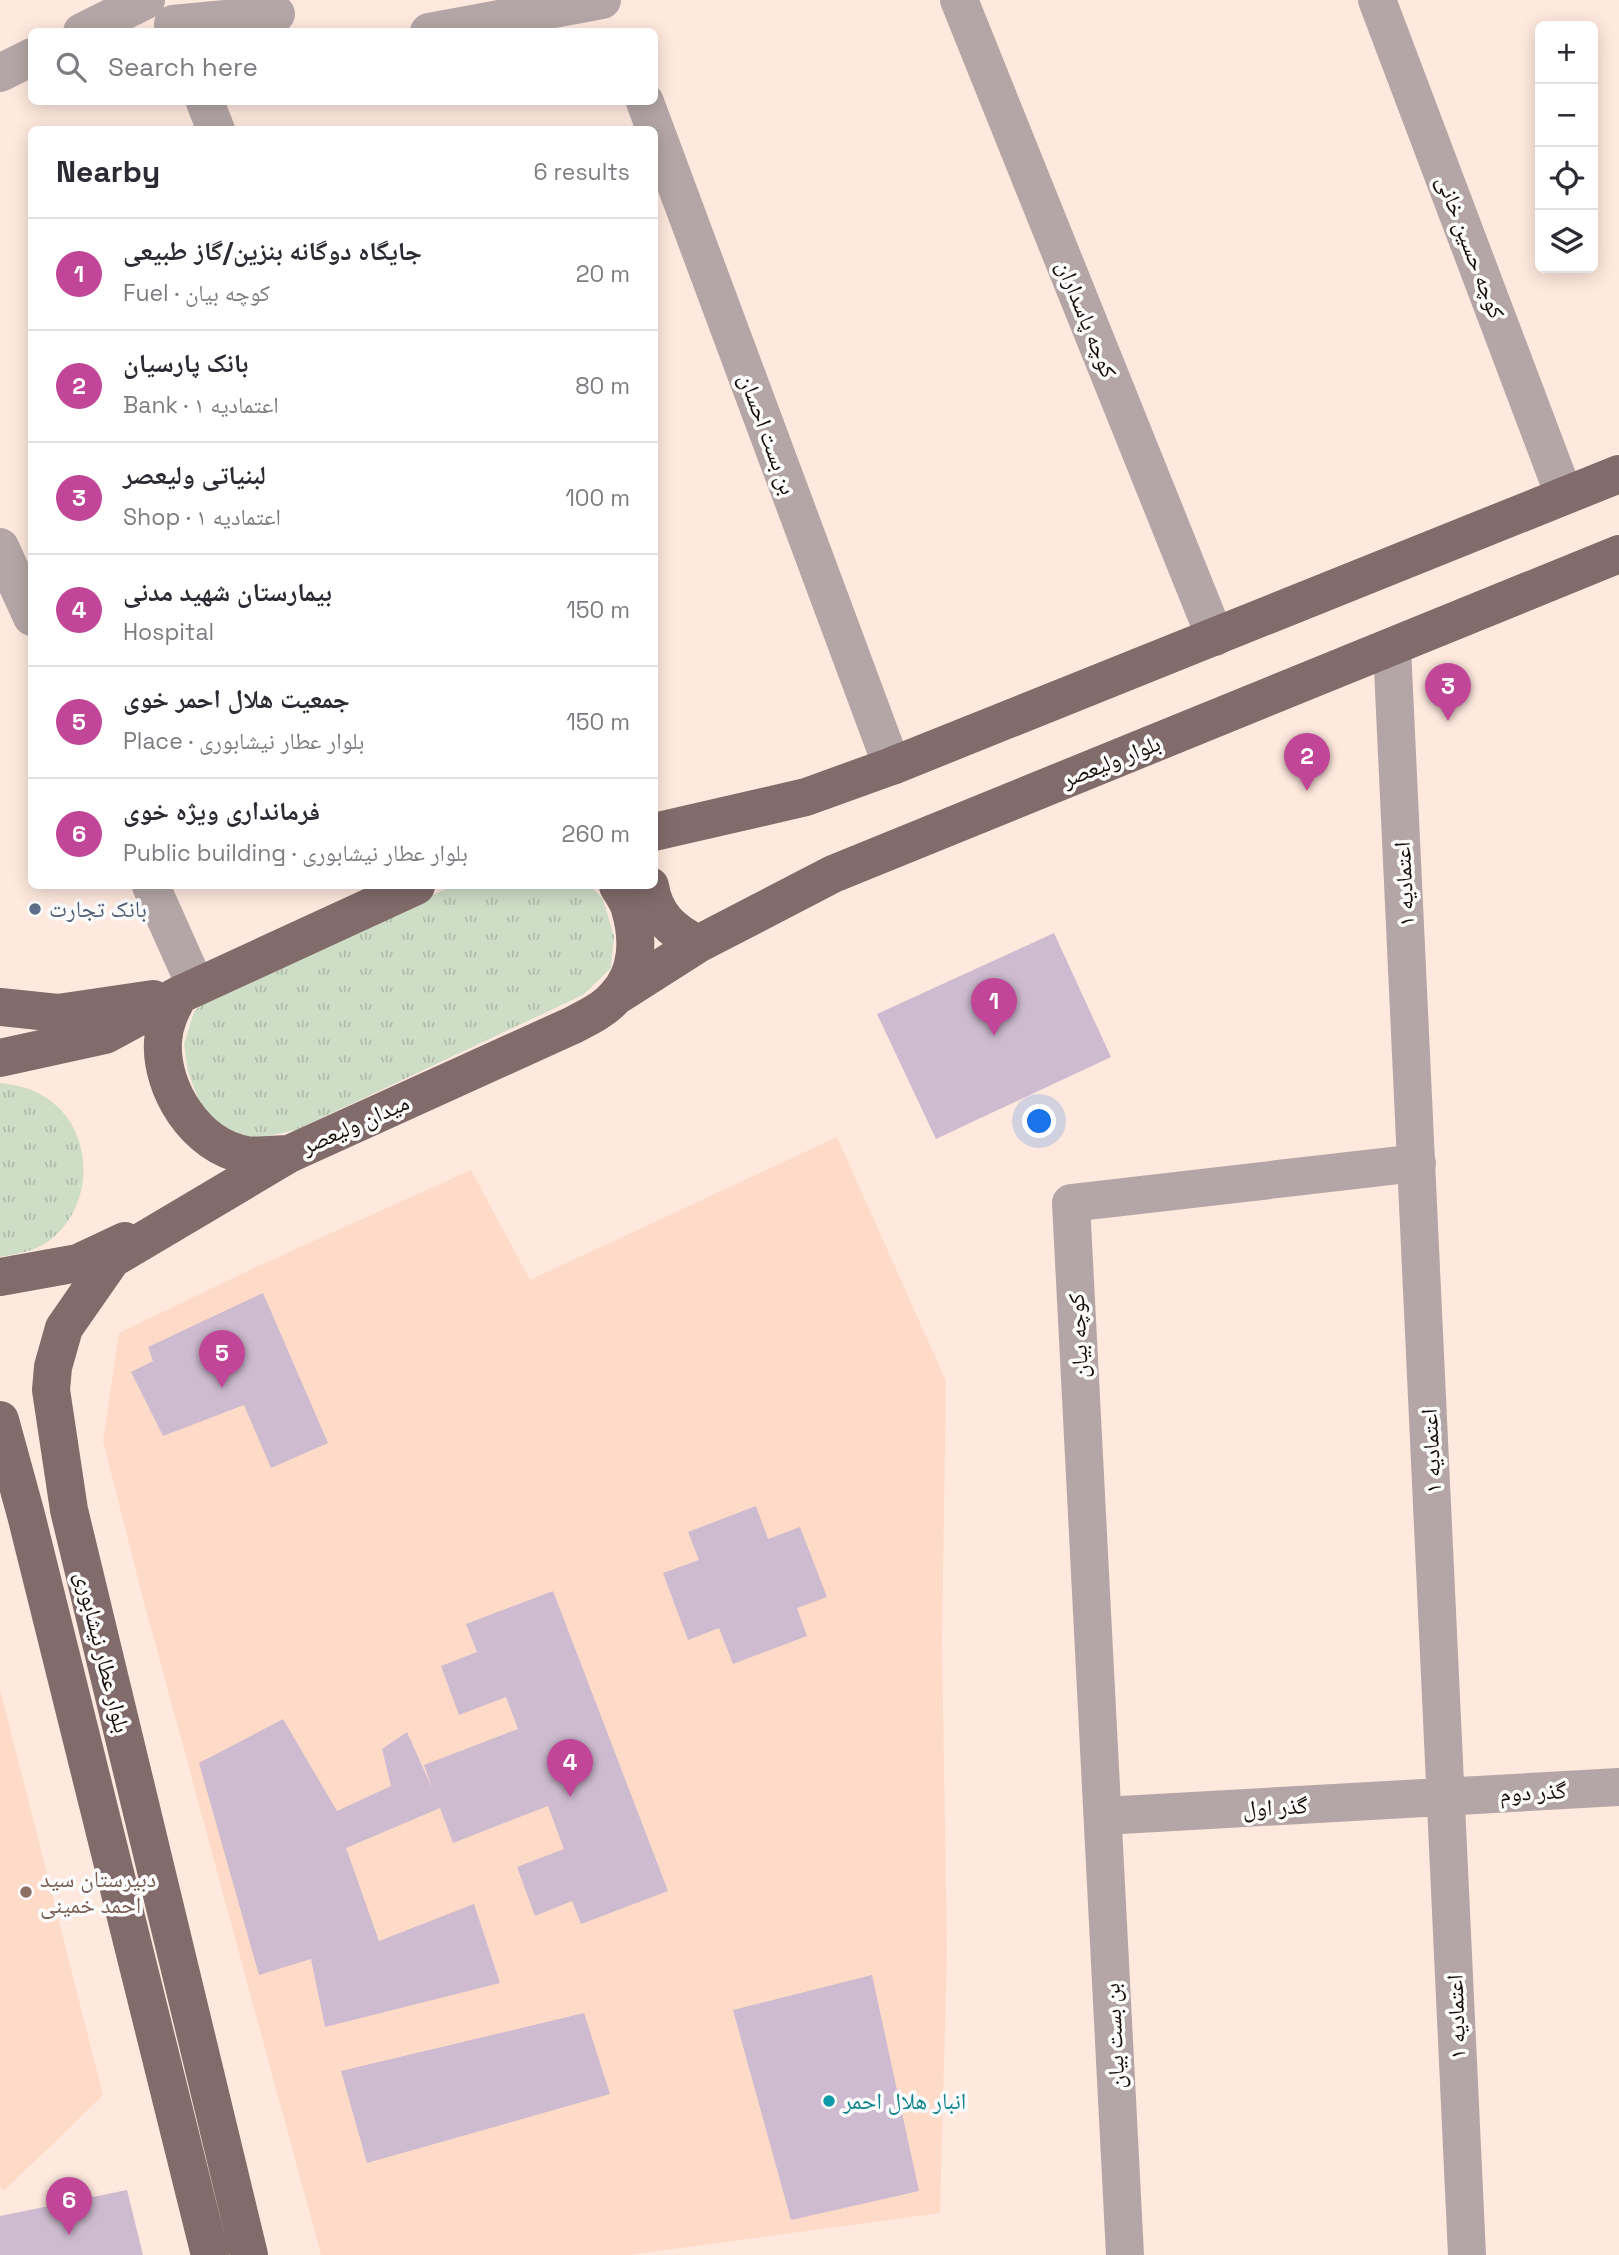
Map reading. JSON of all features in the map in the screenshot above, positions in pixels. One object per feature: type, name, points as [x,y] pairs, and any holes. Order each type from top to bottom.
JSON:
[{"type":"main road","points":[[658,831],[806,797],[892,766],[1619,474]]},
{"type":"main road","name":"بلوار ولیعصر","points":[[618,995],[698,944],[833,874],[1619,554]]},
{"type":"main road","points":[[0,1058],[105,1035],[188,991],[409,889]]},
{"type":"main road","name":"میدان ولیعصر","points":[[188,991],[167,1016],[163,1040],[164,1067],[188,1119],[218,1145],[246,1155],[289,1154],[598,1012],[618,995],[632,971],[636,945],[630,907],[620,889]]},
{"type":"main road","points":[[650,889],[660,916],[676,933],[698,944]]},
{"type":"main road","points":[[0,1007],[58,1013],[188,991]]},
{"type":"main road","name":"بلوار عطار نیشابوری","points":[[249,2255],[69,1510],[51,1390],[52,1367],[64,1328],[112,1259],[289,1154]]},
{"type":"main road","points":[[0,1277],[78,1263],[224,1193]]},
{"type":"main road","name":"بلوار عطار نیشابوری","points":[[0,1420],[210,2255]]},
{"type":"main road","points":[[174,2112],[212,2100]]},
{"type":"street","points":[[451,28],[602,0]]},
{"type":"street","name":"کوچه پاسداران","points":[[959,0],[1214,637]]},
{"type":"street","name":"کوچه حسین خانی","points":[[1377,0],[1564,495]]},
{"type":"street","points":[[100,28],[165,14],[284,15]]},
{"type":"street","points":[[0,73],[28,59]]},
{"type":"street","points":[[206,105],[214,126]]},
{"type":"street","name":"بن بست احسان","points":[[646,105],[654,126]]},
{"type":"street","name":"بن بست احسان","points":[[658,137],[892,766]]},
{"type":"street","points":[[0,547],[28,608]]},
{"type":"street","name":"اعتمادیه ۱","points":[[1392,647],[1467,2255]]},
{"type":"street","points":[[152,889],[188,991]]},
{"type":"street","name":"کوچه بیان","points":[[1103,1816],[1071,1202],[1417,1163]]},
{"type":"street","name":"گذر دوم","points":[[1447,1797],[1619,1787]]},
{"type":"street","name":"گذر اول","points":[[1103,1816],[1447,1797]]},
{"type":"street","name":"بن بست بیان","points":[[1103,1816],[1125,2255]]},
{"type":"shaded area","points":[[837,1137],[946,1381],[942,1642],[947,1952],[940,2213],[629,2255],[321,2255],[103,1441],[119,1333],[256,1267],[471,1170],[530,1280]]},
{"type":"shaded area","name":"دبیرستان سید احمد خمینی","points":[[0,1689],[103,2095],[4,2191],[0,2186]]},
{"type":"green space","points":[[447,889],[593,889],[603,899],[614,936],[611,968],[583,995],[296,1130],[253,1139],[226,1129],[201,1106],[188,1072],[184,1044],[194,1012],[226,978]]},
{"type":"green space","points":[[0,1083],[34,1091],[61,1111],[73,1128],[81,1147],[83,1167],[82,1188],[76,1207],[65,1225],[39,1247],[0,1257]]},
{"type":"building","points":[[1054,933],[1111,1057],[936,1139],[877,1014]]},
{"type":"building","points":[[263,1293],[328,1443],[271,1468],[244,1405],[163,1436],[131,1372],[153,1361],[148,1347]]},
{"type":"building","points":[[756,1506],[768,1539],[800,1527],[827,1597],[797,1608],[807,1636],[733,1664],[719,1628],[688,1640],[663,1573],[699,1560],[688,1532]]},
{"type":"building","points":[[553,1591],[668,1891],[581,1924],[572,1901],[535,1916],[517,1867],[564,1849],[548,1806],[453,1843],[440,1808],[346,1848],[379,1941],[474,1904],[500,1983],[325,2027],[311,1959],[259,1975],[199,1763],[283,1719],[337,1811],[391,1786],[382,1749],[407,1732],[432,1788],[424,1765],[518,1729],[506,1697],[459,1715],[441,1666],[477,1652],[466,1624]]},
{"type":"building","name":"انبار هلال احمر","points":[[872,1975],[919,2191],[791,2220],[733,2010]]},
{"type":"building","points":[[584,2013],[610,2094],[367,2163],[341,2071]]},
{"type":"building","points":[[127,2190],[143,2255],[0,2255],[0,2216]]},
{"type":"place","name":"لبنیاتی ولیعصر","points":[[1448,721]]},
{"type":"place","name":"بانک پارسیان","points":[[1307,791]]},
{"type":"place","name":"بانک تجارت","points":[[35,909]]},
{"type":"place","name":"جایگاه دوگانه بنزین/گاز طبیعی","points":[[994,1036]]},
{"type":"place","name":"جمعیت هلال احمر خوی","points":[[222,1388]]},
{"type":"place","name":"بیمارستان شهید مدنی","points":[[570,1797]]},
{"type":"place","name":"دبیرستان سید احمد خمینی","points":[[26,1892]]},
{"type":"place","name":"انبار هلال احمر","points":[[829,2101]]},
{"type":"place","name":"فرمانداری ویژه خوی","points":[[69,2235]]}]
